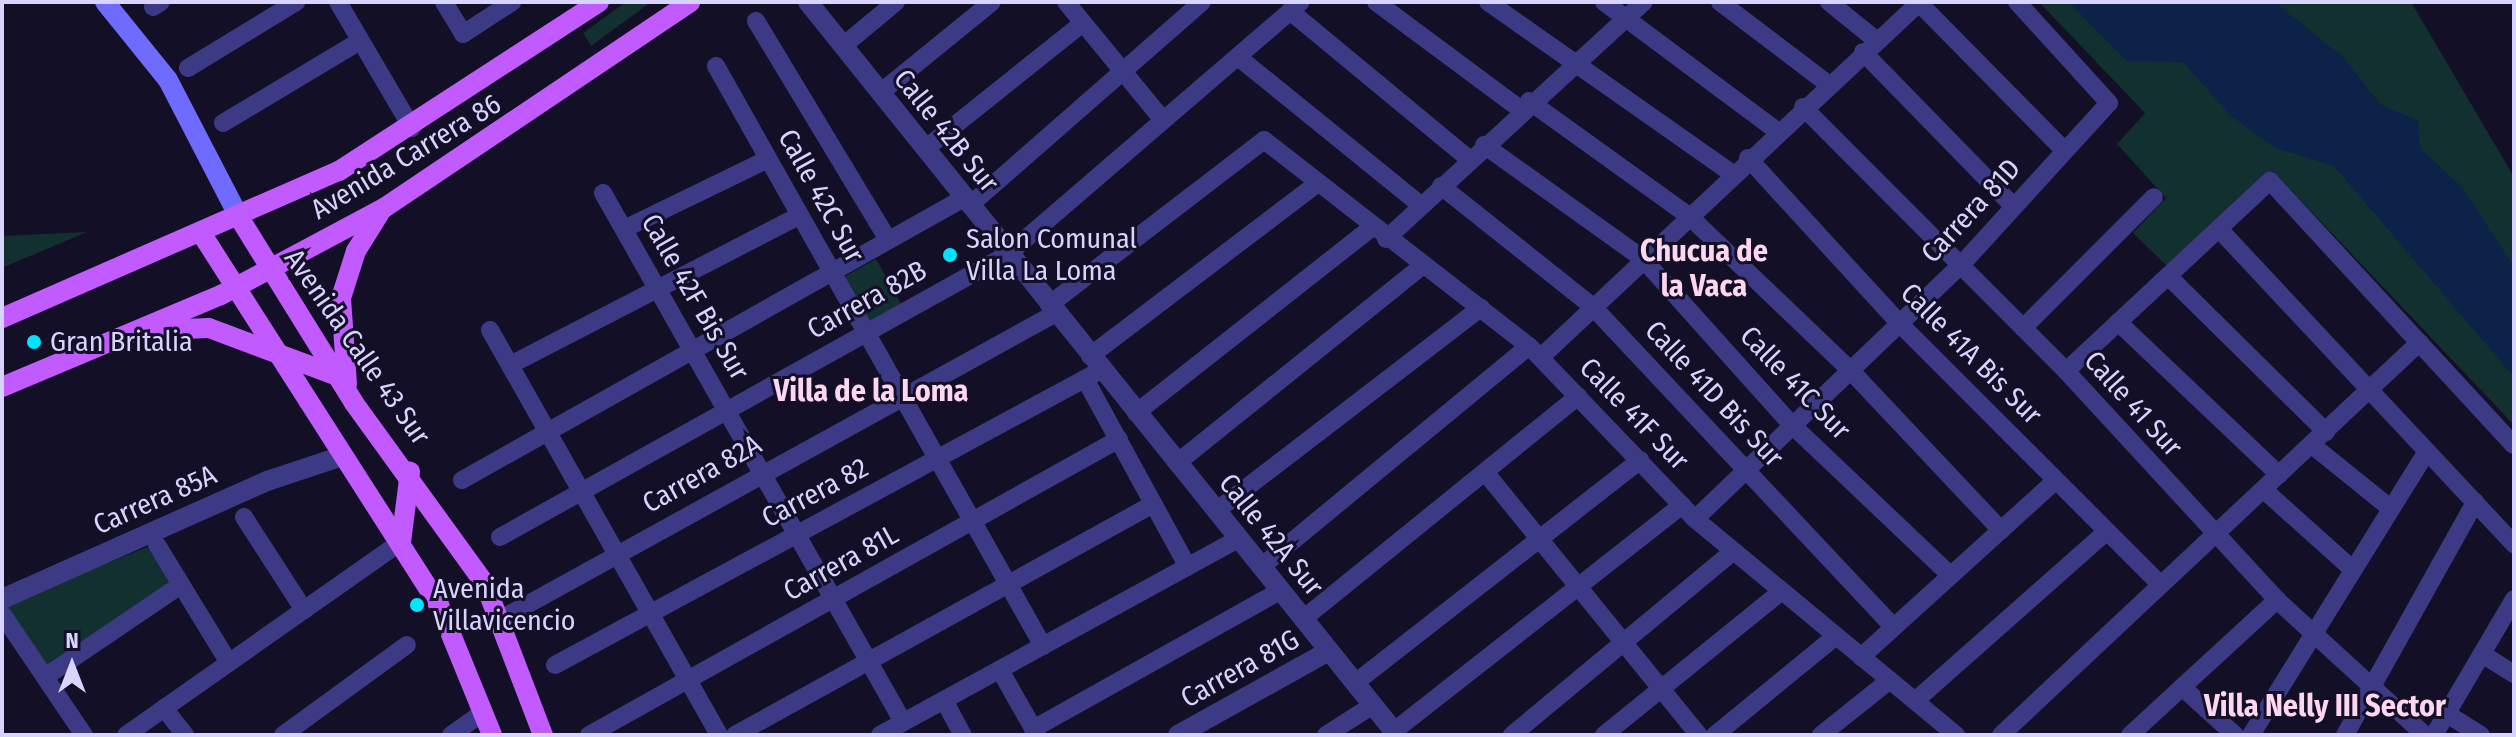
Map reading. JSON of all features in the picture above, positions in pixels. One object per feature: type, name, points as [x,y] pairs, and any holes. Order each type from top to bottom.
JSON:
[{"type":"main road","name":"Avenida Calle 43 Sur","points":[[105,2],[168,80],[267,271],[354,403],[410,472],[503,618],[543,735]]},
{"type":"main road","name":"Avenida Carrera 86","points":[[2,318],[240,219],[412,128],[599,2]]},
{"type":"main road","name":"Avenida Carrera 86","points":[[2,387],[236,287],[384,208],[690,2]]},
{"type":"main road","points":[[354,403],[340,350],[341,298],[356,251],[384,208]]},
{"type":"main road","points":[[203,236],[401,542],[446,618],[492,735]]},
{"type":"main road","points":[[115,341],[209,328],[283,361],[335,375]]},
{"type":"main road","points":[[401,542],[410,472]]},
{"type":"street","points":[[188,68],[296,2]]},
{"type":"street","points":[[338,2],[412,128]]},
{"type":"street","points":[[444,2],[463,34],[512,2]]},
{"type":"street","name":"Calle 42B Sur","points":[[808,2],[1052,309],[1092,368],[1119,439],[1188,567]]},
{"type":"street","points":[[843,46],[896,2]]},
{"type":"street","points":[[880,93],[992,2]]},
{"type":"street","points":[[462,480],[888,240],[967,202],[1202,2]]},
{"type":"street","points":[[1376,2],[1689,216],[1851,371],[2001,530]]},
{"type":"street","points":[[1488,2],[1571,66],[1733,174]]},
{"type":"street","points":[[1604,2],[1777,131]]},
{"type":"street","points":[[1136,413],[1421,205],[1525,105],[1644,2]]},
{"type":"street","points":[[1720,2],[1828,84]]},
{"type":"street","points":[[1829,2],[2014,207]]},
{"type":"street","points":[[1261,567],[1593,307],[1748,158],[1919,2],[2065,151]]},
{"type":"street","name":"Carrera 81D","points":[[1695,519],[1961,265],[2109,103],[2017,2]]},
{"type":"street","points":[[1296,7],[1469,159]]},
{"type":"street","name":"Carrera 82B","points":[[500,537],[1008,254],[1296,7]]},
{"type":"street","points":[[925,149],[1078,10],[1163,120]]},
{"type":"street","points":[[756,21],[888,240]]},
{"type":"street","points":[[223,123],[360,41]]},
{"type":"street","points":[[1238,57],[1421,205]]},
{"type":"street","name":"Calle 42C Sur","points":[[716,66],[1043,646]]},
{"type":"street","name":"Calle 41 Sur","points":[[1803,107],[2066,371],[2214,536],[2277,600],[2425,735]]},
{"type":"street","name":"Calle 41F Sur","points":[[1264,140],[1315,185],[1535,352],[1695,519],[1915,701],[1947,733]]},
{"type":"street","name":"Carrera 82A","points":[[503,618],[1052,309],[1264,140]]},
{"type":"street","name":"Calle 41C Sur","points":[[1484,145],[1643,259],[1792,425],[1951,576]]},
{"type":"street","name":"Calle 41A Bis Sur","points":[[1748,158],[1900,324],[2159,583]]},
{"type":"street","points":[[624,229],[768,159]]},
{"type":"street","points":[[2066,371],[2270,181],[2514,445]]},
{"type":"street","name":"Carrera 82","points":[[555,665],[937,459],[1092,368],[1315,185]]},
{"type":"street","name":"Calle 41D Bis Sur","points":[[1441,186],[1593,307],[1894,627]]},
{"type":"street","name":"Calle 42F Bis Sur","points":[[603,193],[903,722]]},
{"type":"street","points":[[2023,328],[2154,197]]},
{"type":"street","points":[[510,365],[657,286],[800,215]]},
{"type":"street","points":[[2219,229],[2514,544]]},
{"type":"street","points":[[1177,463],[1423,265]]},
{"type":"street","points":[[2168,276],[2319,439],[2390,508]]},
{"type":"street","points":[[1216,511],[1481,308]]},
{"type":"street","points":[[2118,322],[2279,475]]},
{"type":"street","points":[[490,330],[719,735]]},
{"type":"street","points":[[2001,735],[2159,583],[2264,490],[2420,342]]},
{"type":"street","name":"Calle 42A Sur","points":[[1092,368],[1136,413],[1396,733]]},
{"type":"street","points":[[1303,619],[1578,396]]},
{"type":"street","name":"Carrera 81L","points":[[589,735],[1119,439]]},
{"type":"street","points":[[2251,735],[2427,451]]},
{"type":"street","name":"Carrera 85A","points":[[3,607],[267,481],[333,459]]},
{"type":"street","points":[[1355,683],[1640,460]]},
{"type":"street","points":[[1485,472],[1699,735]]},
{"type":"street","points":[[1861,657],[2056,480]]},
{"type":"street","points":[[2264,490],[2352,569]]},
{"type":"street","points":[[2345,735],[2475,502]]},
{"type":"street","points":[[735,735],[1154,504]]},
{"type":"street","points":[[1396,733],[1682,505]]},
{"type":"street","points":[[244,517],[304,610]]},
{"type":"street","points":[[1915,701],[2107,531]]},
{"type":"street","points":[[884,734],[1238,539]]},
{"type":"street","points":[[126,735],[401,542]]},
{"type":"street","points":[[157,545],[229,663]]},
{"type":"street","points":[[1512,735],[1734,551]]},
{"type":"street","points":[[45,677],[181,585]]},
{"type":"street","points":[[1000,670],[1035,732],[1280,591]]},
{"type":"street","points":[[1604,735],[1782,591]]},
{"type":"street","points":[[2434,735],[2514,599]]},
{"type":"street","points":[[2130,735],[2277,600]]},
{"type":"street","points":[[3,607],[84,735]]},
{"type":"street","points":[[1715,735],[1836,636]]},
{"type":"street","points":[[283,735],[407,645]]},
{"type":"street","name":"Carrera 81G","points":[[1178,735],[1205,729],[1329,651]]},
{"type":"street","points":[[2482,654],[2514,674]]},
{"type":"street","points":[[1821,735],[1890,680]]},
{"type":"street","points":[[2182,687],[2235,735]]},
{"type":"street","points":[[944,700],[963,735]]},
{"type":"street","points":[[1326,735],[1373,705]]},
{"type":"street","points":[[164,708],[185,735]]},
{"type":"street","points":[[451,735],[483,713]]},
{"type":"street","points":[[2447,714],[2481,735]]},
{"type":"green space","points":[[626,2],[651,2],[591,46],[583,33]]},
{"type":"green space","points":[[2039,2],[2411,2],[2514,177],[2514,425],[2273,171],[2169,268],[2133,233],[2166,198],[2117,144],[2145,113]]},
{"type":"green space","points":[[87,232],[4,267],[2,264],[2,236]]},
{"type":"green space","points":[[876,259],[901,304],[869,322],[844,277]]},
{"type":"green space","points":[[147,547],[172,585],[46,669],[2,606]]},
{"type":"water","points":[[2069,2],[2275,2],[2344,58],[2380,104],[2418,121],[2420,148],[2463,188],[2514,267],[2514,377],[2334,166],[2275,148],[2230,115],[2183,62],[2127,61]]},
{"type":"place","name":"Salon Comunal Villa La Loma","points":[[950,255]]},
{"type":"place","name":"Gran Britalia","points":[[34,342]]},
{"type":"place","name":"Avenida Villavicencio","points":[[417,605]]},
{"type":"district","name":"Chucua de la Vaca","points":[[1704,268]]},
{"type":"district","name":"Villa de la Loma","points":[[871,391]]},
{"type":"district","name":"Villa Nelly III Sector","points":[[2325,706]]}]
